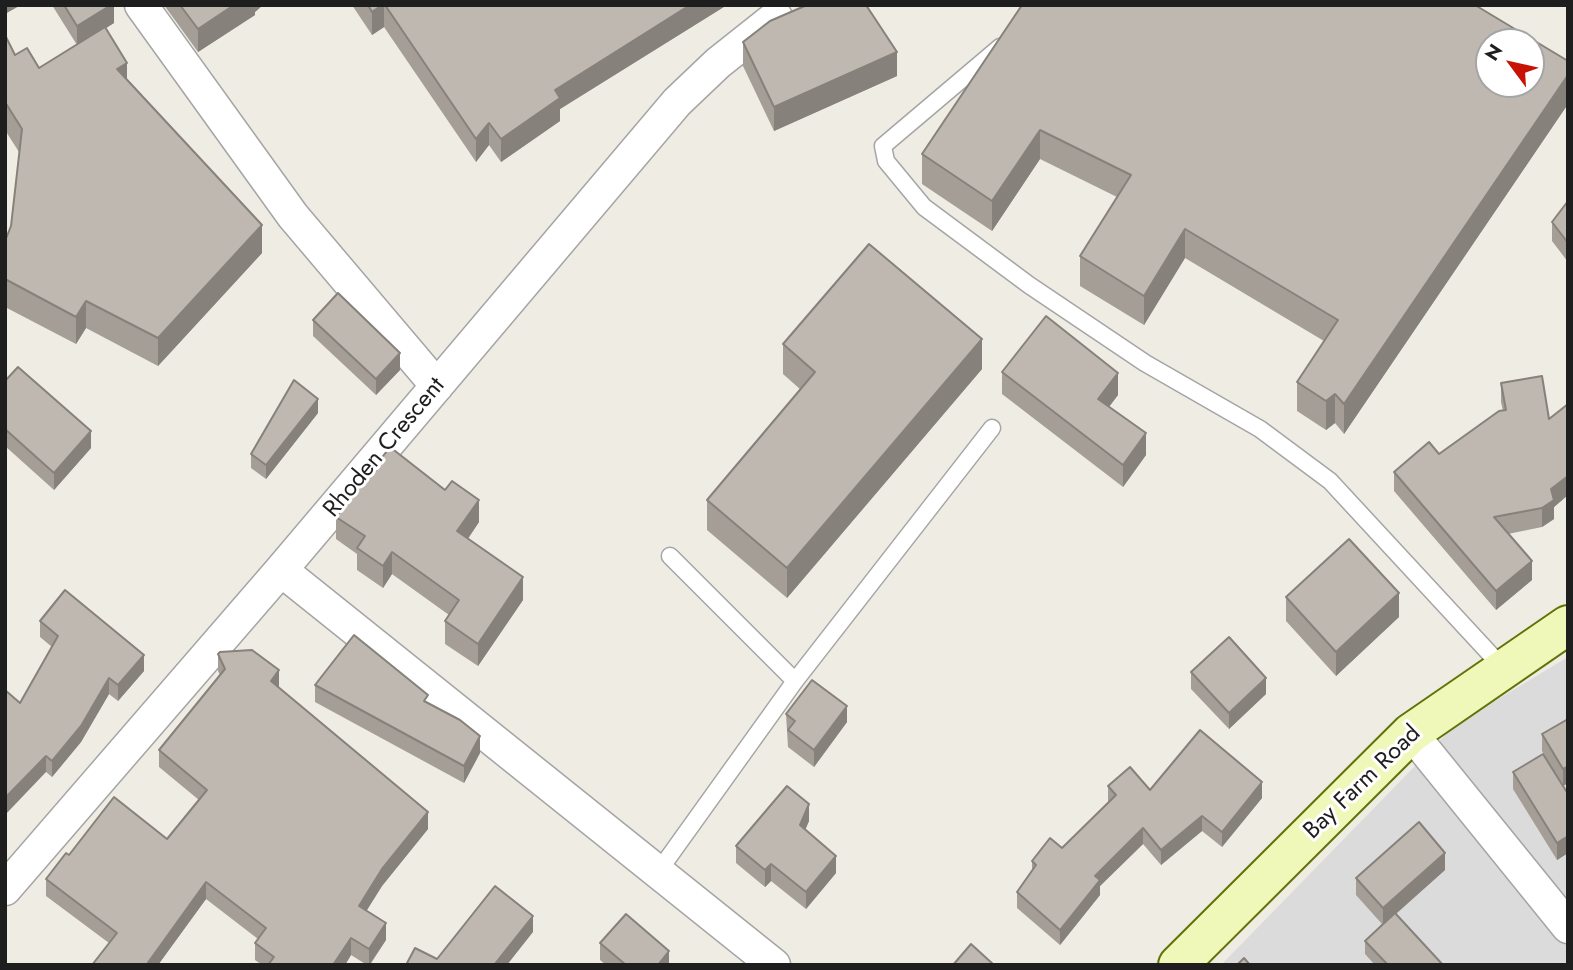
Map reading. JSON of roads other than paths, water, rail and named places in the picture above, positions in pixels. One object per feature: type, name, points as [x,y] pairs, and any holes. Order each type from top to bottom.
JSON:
[{"type":"street","points":[[141,5],[293,216],[438,386]]},
{"type":"street","name":"Rhoden Crescent","points":[[5,889],[281,570],[677,102],[718,63],[776,18]]},
{"type":"street","points":[[281,570],[774,965]]},
{"type":"street","name":"Bay Farm Road","points":[[1178,965],[1411,733],[1568,625]]},
{"type":"street","points":[[1411,733],[1568,927]]},
{"type":"lane","points":[[1000,47],[883,146],[886,161],[924,207],[1029,285],[1144,363],[1260,429],[1330,481],[1504,669]]},
{"type":"lane","points":[[658,872],[795,681],[992,428]]},
{"type":"lane","points":[[670,556],[795,681]]}]
